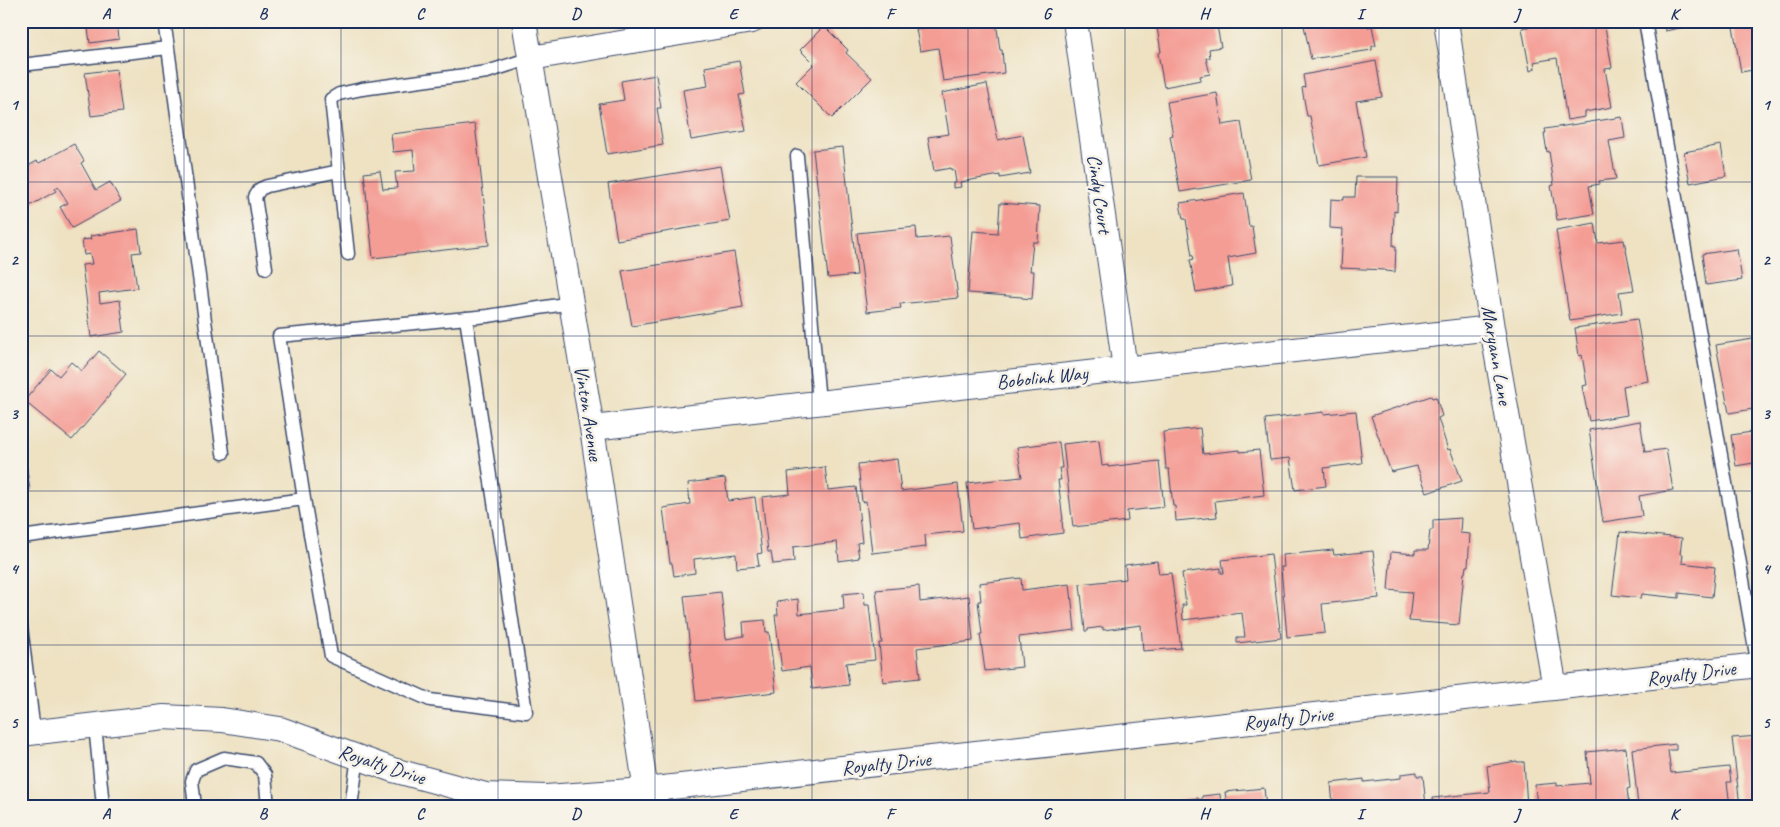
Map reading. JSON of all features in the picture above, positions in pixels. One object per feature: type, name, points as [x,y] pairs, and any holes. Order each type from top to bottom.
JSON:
[{"type":"street","name":"Vinton Avenue","points":[[524,21],[592,428],[647,798]]},
{"type":"street","points":[[530,58],[752,21]]},
{"type":"street","name":"Cindy Court","points":[[1075,21],[1125,368]]},
{"type":"street","name":"Maryann Lane","points":[[1446,21],[1492,328],[1556,688]]},
{"type":"street","name":"Bobolink Way","points":[[592,428],[1492,328]]},
{"type":"street","name":"Royalty Drive","points":[[28,733],[164,717],[222,720],[280,730],[393,770],[486,795],[647,798],[1556,688],[1758,666]]},
{"type":"lane","points":[[164,21],[223,453]]},
{"type":"lane","points":[[1645,21],[1758,666]]},
{"type":"lane","points":[[21,64],[168,48]]},
{"type":"lane","points":[[348,254],[331,100],[339,94],[362,89],[486,72],[530,58]]},
{"type":"lane","points":[[797,156],[819,402]]},
{"type":"lane","points":[[266,268],[255,197],[260,189],[339,172]]},
{"type":"lane","points":[[466,318],[526,712],[430,700],[332,656],[304,499],[279,336],[466,318],[571,303]]},
{"type":"lane","points":[[21,537],[304,499]]},
{"type":"lane","points":[[21,626],[28,733]]},
{"type":"lane","points":[[95,725],[102,806]]},
{"type":"lane","points":[[351,806],[358,757]]},
{"type":"lane","points":[[195,806],[192,781],[196,770],[224,758],[256,763],[265,775],[268,806]]},
{"type":"building","points":[[87,21],[117,21],[119,39],[90,43]]},
{"type":"building","points":[[932,21],[996,21],[1000,50],[1002,50],[1004,73],[943,81],[938,48],[920,51],[916,29],[933,26]]},
{"type":"building","points":[[1156,21],[1216,21],[1221,47],[1209,49],[1210,58],[1206,58],[1210,74],[1200,76],[1201,80],[1164,87],[1158,53],[1161,52]]},
{"type":"building","points":[[1303,21],[1367,21],[1368,27],[1372,26],[1376,46],[1372,46],[1372,50],[1311,59]]},
{"type":"building","points":[[1571,21],[1604,21],[1612,68],[1605,69],[1612,107],[1585,112],[1585,117],[1567,120],[1557,58],[1534,62],[1535,69],[1530,71],[1522,28],[1552,22],[1553,24]]},
{"type":"building","points":[[1663,21],[1700,21],[1700,24],[1665,31]]},
{"type":"building","points":[[1732,21],[1759,21],[1759,69],[1741,72]]},
{"type":"building","points":[[824,26],[848,50],[846,53],[872,78],[832,118],[796,82],[814,64],[800,50]]},
{"type":"building","points":[[739,61],[745,94],[739,95],[746,131],[691,140],[683,90],[708,86],[705,67]]},
{"type":"building","points":[[1376,61],[1382,97],[1356,101],[1366,157],[1319,165],[1310,116],[1307,116],[1302,88],[1305,87],[1303,75]]},
{"type":"building","points":[[116,69],[122,112],[91,116],[85,73]]},
{"type":"building","points":[[656,75],[661,108],[657,108],[663,145],[607,154],[599,104],[624,100],[621,81]]},
{"type":"building","points":[[987,84],[998,140],[1023,135],[1030,173],[1000,178],[1000,175],[960,182],[961,187],[953,188],[953,183],[956,182],[954,170],[951,170],[951,168],[934,171],[928,137],[949,134],[942,93]]},
{"type":"building","points":[[1217,93],[1222,125],[1241,122],[1251,180],[1180,192],[1170,136],[1173,135],[1167,102]]},
{"type":"building","points":[[1622,117],[1625,138],[1609,141],[1616,179],[1599,181],[1600,184],[1589,186],[1594,214],[1557,220],[1551,186],[1554,185],[1549,151],[1547,152],[1545,129]]},
{"type":"building","points":[[475,124],[489,245],[373,258],[364,173],[380,171],[383,189],[397,188],[395,172],[415,171],[413,150],[393,152],[391,134]]},
{"type":"building","points":[[1759,126],[1759,159],[1758,159],[1752,127]]},
{"type":"building","points":[[74,144],[84,161],[81,163],[96,190],[110,182],[121,201],[72,228],[60,207],[68,203],[58,187],[55,189],[56,191],[26,208],[21,199],[21,170],[37,161],[39,163]]},
{"type":"building","points":[[1721,145],[1726,176],[1690,183],[1684,152]]},
{"type":"building","points":[[843,147],[857,275],[828,278],[813,150]]},
{"type":"building","points":[[720,166],[730,221],[617,240],[608,184]]},
{"type":"building","points":[[1356,177],[1398,177],[1397,212],[1394,211],[1393,246],[1396,246],[1395,272],[1341,268],[1343,229],[1330,228],[1331,199],[1344,200],[1344,197],[1355,197]]},
{"type":"building","points":[[1244,193],[1249,226],[1252,226],[1256,253],[1228,258],[1232,286],[1196,292],[1190,260],[1194,259],[1186,219],[1183,219],[1180,203]]},
{"type":"building","points":[[1000,203],[1040,206],[1038,242],[1033,242],[1030,271],[1034,271],[1032,299],[968,293],[973,231],[998,233]]},
{"type":"building","points":[[1595,223],[1598,243],[1624,240],[1634,290],[1619,292],[1622,313],[1570,321],[1556,230]]},
{"type":"building","points":[[916,227],[917,239],[950,236],[958,298],[900,304],[901,308],[867,312],[857,233]]},
{"type":"building","points":[[138,229],[141,252],[132,253],[137,288],[99,293],[100,303],[120,300],[124,332],[91,337],[82,265],[92,264],[90,254],[84,255],[82,240],[91,239],[90,236]]},
{"type":"building","points":[[1737,249],[1742,280],[1706,285],[1702,254]]},
{"type":"building","points":[[734,252],[743,307],[632,326],[622,271]]},
{"type":"building","points":[[1637,319],[1648,381],[1623,386],[1627,415],[1589,421],[1582,386],[1587,385],[1582,355],[1579,356],[1575,328]]},
{"type":"building","points":[[1759,338],[1759,408],[1729,413],[1716,345]]},
{"type":"building","points":[[99,351],[126,374],[72,440],[24,401],[51,369],[59,376],[71,362],[82,371]]},
{"type":"building","points":[[1431,396],[1432,398],[1436,397],[1442,416],[1438,418],[1448,450],[1450,449],[1462,481],[1427,493],[1417,466],[1391,472],[1371,416]]},
{"type":"building","points":[[1356,411],[1362,463],[1324,468],[1326,486],[1295,490],[1290,458],[1270,460],[1265,419],[1324,412],[1324,414]]},
{"type":"building","points":[[1640,421],[1645,452],[1666,449],[1673,490],[1639,496],[1642,516],[1603,522],[1589,430]]},
{"type":"building","points":[[1200,428],[1203,454],[1259,450],[1264,495],[1215,501],[1217,517],[1176,521],[1169,469],[1166,469],[1163,432]]},
{"type":"building","points":[[21,429],[30,490],[21,491]]},
{"type":"building","points":[[1759,431],[1759,462],[1736,466],[1731,435]]},
{"type":"building","points":[[1099,440],[1102,466],[1108,465],[1108,467],[1159,461],[1164,507],[1127,511],[1128,521],[1073,527],[1063,444]]},
{"type":"building","points":[[1059,442],[1062,468],[1059,468],[1061,480],[1058,480],[1063,533],[1022,539],[1020,523],[972,529],[967,483],[1022,477],[1017,447]]},
{"type":"building","points":[[897,459],[901,491],[958,484],[963,531],[925,535],[926,547],[872,553],[866,501],[862,502],[858,464]]},
{"type":"building","points":[[825,467],[828,490],[856,487],[862,542],[857,543],[859,558],[839,561],[837,542],[793,547],[794,562],[773,564],[771,552],[768,552],[762,497],[790,494],[788,472]]},
{"type":"building","points":[[725,478],[728,501],[755,497],[762,553],[757,554],[759,566],[737,568],[736,554],[694,559],[695,573],[674,576],[672,563],[670,563],[663,508],[690,504],[688,483]]},
{"type":"building","points":[[1461,518],[1460,533],[1470,534],[1468,566],[1466,566],[1464,573],[1459,625],[1409,621],[1412,592],[1388,590],[1391,552],[1415,554],[1415,550],[1428,550],[1430,530],[1433,530],[1433,520]]},
{"type":"building","points":[[1620,532],[1682,538],[1680,554],[1683,554],[1682,563],[1715,567],[1712,597],[1679,593],[1679,598],[1642,594],[1641,598],[1612,595]]},
{"type":"building","points":[[1333,550],[1334,555],[1373,551],[1379,598],[1322,604],[1325,633],[1287,637],[1281,567],[1284,567],[1283,555]]},
{"type":"building","points":[[1271,554],[1281,638],[1237,643],[1237,637],[1245,637],[1242,613],[1183,620],[1182,605],[1186,605],[1182,573],[1221,568],[1221,573],[1224,573],[1222,560]]},
{"type":"building","points":[[1753,558],[1759,558],[1759,600],[1757,600]]},
{"type":"building","points":[[1157,561],[1159,574],[1171,573],[1181,648],[1143,651],[1141,625],[1103,630],[1103,627],[1085,631],[1080,584],[1126,579],[1125,565]]},
{"type":"building","points":[[1021,578],[1022,590],[1070,584],[1075,630],[1019,637],[1022,667],[985,671],[980,634],[982,634],[978,601],[981,601],[979,583]]},
{"type":"building","points":[[919,586],[920,602],[969,596],[973,641],[917,648],[920,678],[883,682],[879,643],[882,643],[876,590]]},
{"type":"building","points":[[721,592],[726,639],[744,636],[743,622],[765,620],[766,632],[769,632],[776,692],[696,701],[684,596]]},
{"type":"building","points":[[864,592],[865,605],[869,605],[875,660],[846,663],[849,685],[812,689],[810,667],[782,671],[775,615],[778,615],[777,602],[798,599],[799,614],[844,609],[843,594]]},
{"type":"building","points":[[1759,736],[1759,806],[1740,806],[1732,738]]},
{"type":"building","points":[[1676,744],[1676,750],[1668,750],[1671,773],[1729,767],[1731,782],[1727,782],[1730,806],[1638,806],[1632,749]]},
{"type":"building","points":[[1626,748],[1630,788],[1627,789],[1629,806],[1537,806],[1535,785],[1557,783],[1557,786],[1590,783],[1587,752]]},
{"type":"building","points":[[1517,761],[1524,762],[1527,806],[1434,806],[1433,798],[1490,792],[1487,766]]},
{"type":"building","points":[[1417,772],[1417,776],[1423,776],[1426,806],[1333,806],[1331,783],[1364,779],[1364,782],[1401,778],[1401,774]]},
{"type":"building","points":[[1264,788],[1266,806],[1227,806],[1225,792]]},
{"type":"building","points":[[1220,794],[1221,806],[1128,806],[1168,800],[1168,802],[1198,798],[1199,800],[1202,799],[1202,796]]}]
